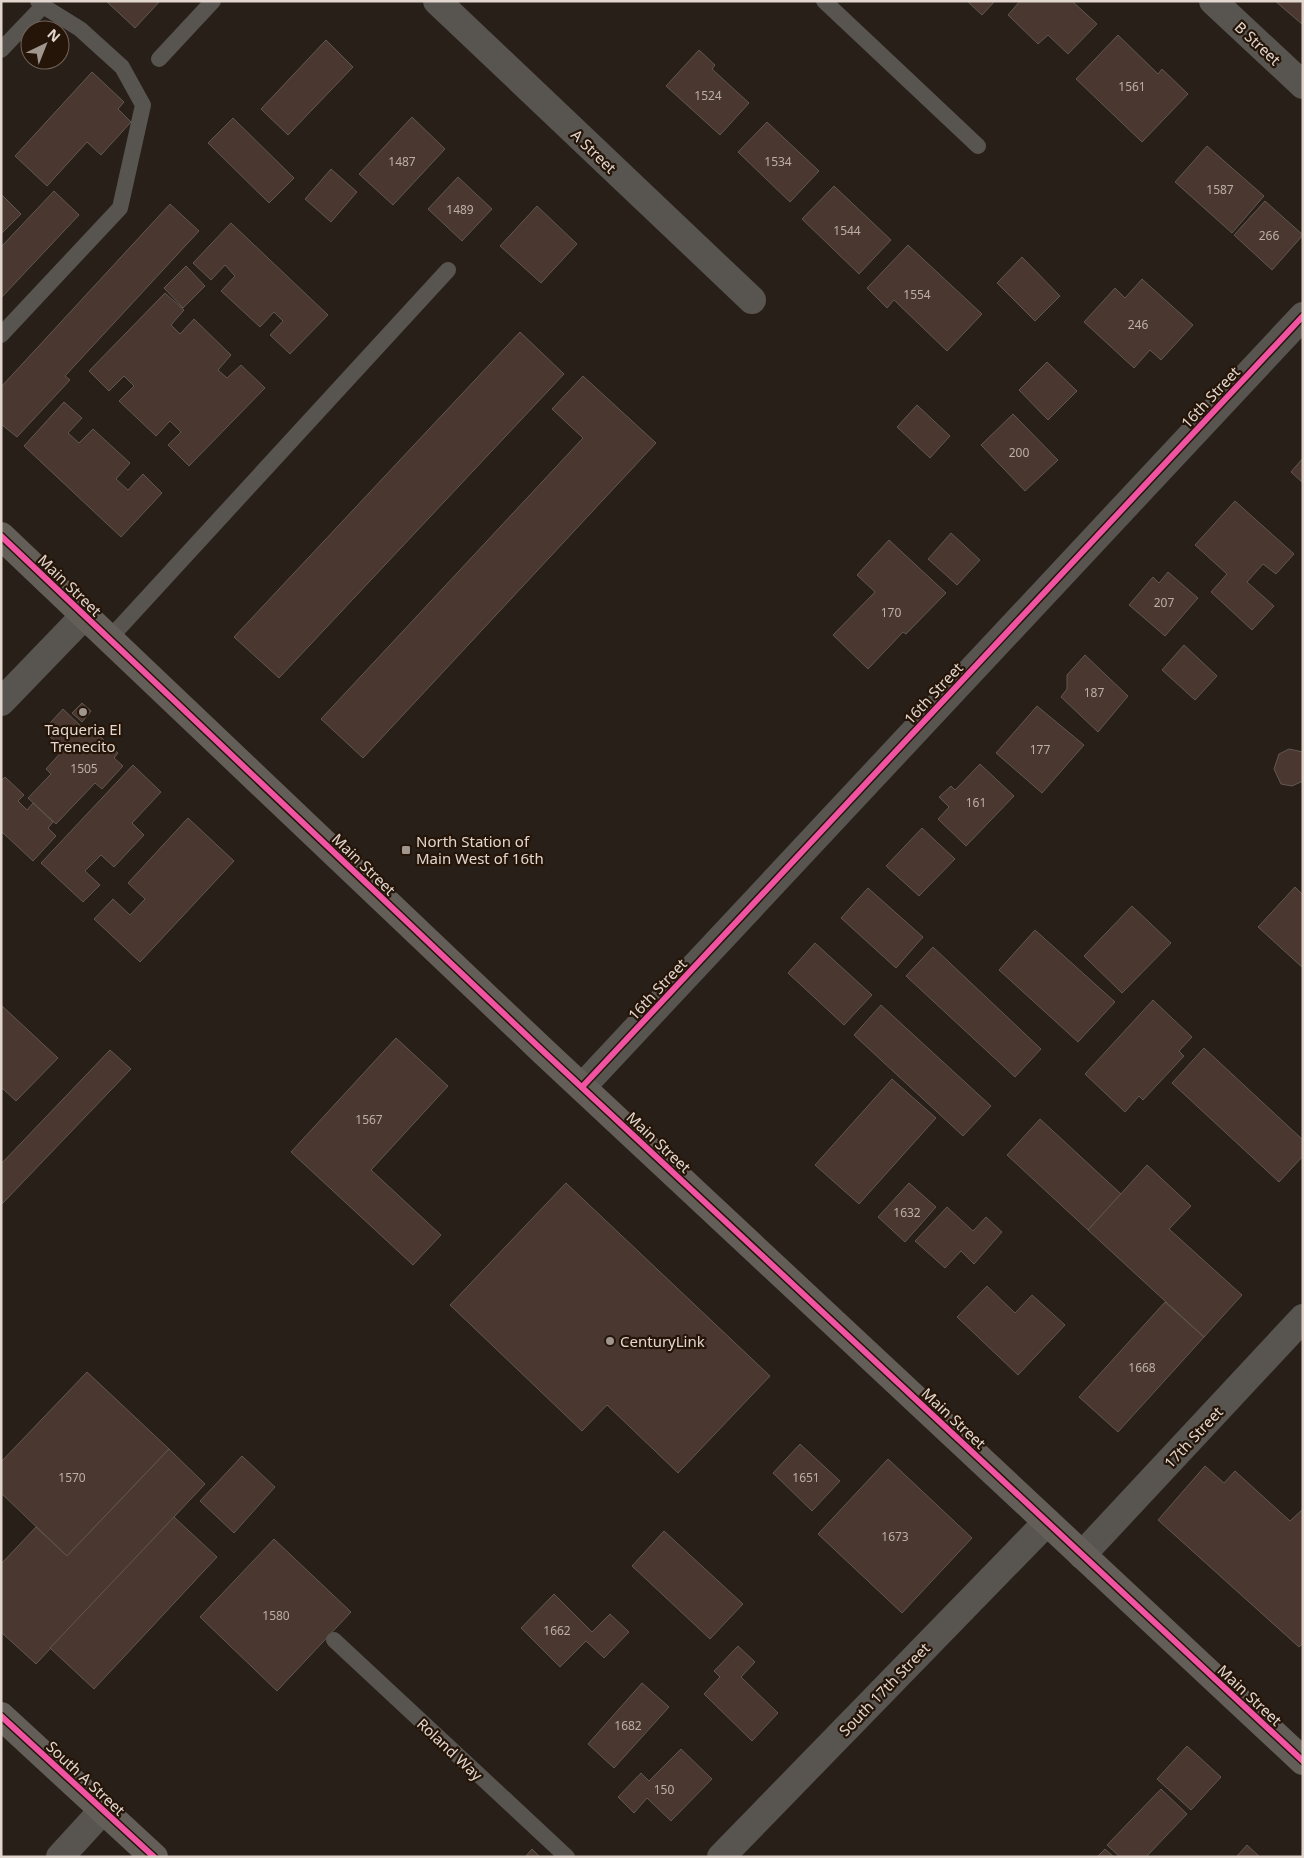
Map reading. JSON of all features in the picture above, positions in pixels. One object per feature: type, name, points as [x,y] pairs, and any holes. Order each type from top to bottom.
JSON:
[{"type":"main road","name":"Main Street","points":[[1,536],[582,1087],[1303,1761]]},
{"type":"main road","name":"South A Street","points":[[1,1716],[154,1857]]},
{"type":"street","name":"A Street","points":[[437,1],[752,300]]},
{"type":"street","name":"B Street","points":[[1213,1],[1303,85]]},
{"type":"street","name":"16th Street","points":[[582,1087],[1303,316]]},
{"type":"street","points":[[1,702],[84,616]]},
{"type":"street","name":"17th Street","points":[[1082,1555],[1303,1318]]},
{"type":"street","name":"South 17th Street","points":[[721,1857],[1047,1522]]},
{"type":"street","points":[[60,1857],[103,1810]]},
{"type":"lane","points":[[159,59],[213,1]]},
{"type":"lane","points":[[824,1],[978,146]]},
{"type":"lane","points":[[1,50],[40,4],[80,29],[122,67],[143,105],[120,208],[1,334]]},
{"type":"lane","points":[[109,639],[448,270]]},
{"type":"lane","name":"Roland Way","points":[[334,1640],[567,1857]]},
{"type":"building","points":[[106,1],[160,1],[135,28]]},
{"type":"building","points":[[967,1],[995,1],[982,15]]},
{"type":"building","points":[[1020,1],[1072,1],[1097,24],[1068,54],[1048,35],[1038,44],[1008,15]]},
{"type":"building","points":[[1275,1],[1303,1],[1303,25]]},
{"type":"building","points":[[1118,35],[1158,74],[1162,69],[1188,94],[1142,142],[1076,79]]},
{"type":"building","points":[[326,40],[353,67],[288,135],[261,109]]},
{"type":"building","points":[[699,50],[715,65],[712,69],[749,103],[720,135],[666,86]]},
{"type":"building","points":[[92,72],[124,102],[118,109],[131,122],[101,155],[87,142],[47,186],[15,156]]},
{"type":"building","points":[[412,117],[445,149],[393,205],[359,174]]},
{"type":"building","points":[[233,118],[294,178],[269,203],[208,143]]},
{"type":"building","points":[[767,122],[819,171],[790,202],[738,152]]},
{"type":"building","points":[[1207,146],[1264,196],[1232,233],[1175,182]]},
{"type":"building","points":[[331,169],[357,192],[331,222],[305,199]]},
{"type":"building","points":[[458,177],[492,209],[462,241],[428,209]]},
{"type":"building","points":[[834,186],[891,240],[859,274],[802,219]]},
{"type":"building","points":[[54,191],[79,215],[1,298],[1,247]]},
{"type":"building","points":[[1,194],[21,214],[1,234]]},
{"type":"building","points":[[1265,201],[1303,235],[1272,270],[1234,235]]},
{"type":"building","points":[[170,204],[199,231],[65,376],[70,380],[17,437],[1,424],[1,387]]},
{"type":"building","points":[[537,206],[577,244],[541,283],[500,246]]},
{"type":"building","points":[[231,223],[328,315],[290,354],[270,335],[283,321],[274,312],[260,327],[221,291],[235,276],[225,265],[211,280],[193,263]]},
{"type":"building","points":[[908,245],[982,314],[947,351],[894,300],[887,308],[867,288]]},
{"type":"building","points":[[1022,257],[1060,296],[1035,321],[997,283]]},
{"type":"building","points":[[186,266],[205,286],[183,308],[164,288]]},
{"type":"building","points":[[1142,279],[1193,325],[1161,360],[1150,350],[1134,368],[1084,322],[1115,288],[1125,298]]},
{"type":"building","points":[[165,293],[184,310],[171,325],[180,334],[194,319],[231,355],[218,370],[227,378],[241,365],[265,388],[189,466],[168,445],[181,432],[170,421],[156,436],[119,401],[134,386],[124,376],[109,391],[89,371]]},
{"type":"building","points":[[520,332],[564,374],[279,678],[234,637]]},
{"type":"building","points":[[1047,362],[1077,391],[1048,420],[1019,390]]},
{"type":"building","points":[[583,376],[656,443],[363,758],[321,719],[583,438],[552,409]]},
{"type":"building","points":[[64,402],[82,418],[68,433],[79,443],[93,429],[130,463],[116,479],[128,490],[143,474],[162,493],[121,537],[24,446]]},
{"type":"building","points":[[917,405],[950,436],[930,458],[897,427]]},
{"type":"building","points":[[1013,414],[1058,460],[1025,491],[981,445]]},
{"type":"building","points":[[1303,458],[1303,483],[1291,472]]},
{"type":"building","points":[[1235,501],[1294,554],[1276,574],[1263,564],[1247,582],[1274,606],[1252,630],[1211,592],[1227,574],[1195,545]]},
{"type":"building","points":[[951,533],[980,560],[957,585],[928,559]]},
{"type":"building","points":[[889,540],[946,593],[906,634],[903,632],[868,669],[833,635],[875,592],[857,575]]},
{"type":"building","points":[[1168,572],[1198,598],[1165,636],[1129,605],[1153,577],[1159,583]]},
{"type":"building","points":[[1184,645],[1217,676],[1195,700],[1162,670]]},
{"type":"building","points":[[1085,655],[1128,696],[1098,732],[1061,697],[1067,689],[1067,675]]},
{"type":"building","points":[[82,703],[91,711],[82,722],[72,713]]},
{"type":"building","points":[[1037,706],[1084,745],[1042,793],[996,753]]},
{"type":"building","points":[[63,709],[86,731],[90,727],[118,753],[114,758],[123,766],[102,789],[95,783],[56,824],[28,798],[51,774],[46,769],[64,749],[48,735],[55,728],[50,723]]},
{"type":"building","points":[[1289,749],[1303,752],[1303,781],[1292,786],[1281,784],[1274,769],[1279,754]]},
{"type":"building","points":[[980,764],[1014,796],[966,846],[938,819],[949,807],[939,797],[951,786],[955,790]]},
{"type":"building","points":[[133,765],[161,792],[132,823],[144,835],[114,867],[101,855],[85,871],[100,885],[83,902],[41,863]]},
{"type":"building","points":[[5,777],[24,795],[18,801],[27,810],[33,803],[53,822],[48,828],[56,836],[33,861],[1,831],[1,781]]},
{"type":"building","points":[[188,818],[234,861],[140,962],[94,919],[113,899],[130,915],[145,899],[128,883]]},
{"type":"building","points":[[922,828],[955,859],[919,896],[886,866]]},
{"type":"building","points":[[1295,887],[1303,895],[1303,968],[1258,927]]},
{"type":"building","points":[[868,888],[923,937],[896,968],[841,918]]},
{"type":"building","points":[[1132,906],[1171,943],[1122,993],[1084,956]]},
{"type":"building","points":[[1035,930],[1115,1002],[1078,1042],[999,970]]},
{"type":"building","points":[[815,943],[872,995],[844,1025],[788,973]]},
{"type":"building","points":[[933,947],[1041,1049],[1015,1077],[906,976]]},
{"type":"building","points":[[1153,1000],[1192,1037],[1179,1051],[1184,1056],[1143,1100],[1139,1096],[1125,1112],[1085,1074]]},
{"type":"building","points":[[1,1005],[58,1058],[16,1101],[1,1087]]},
{"type":"building","points":[[881,1005],[991,1106],[963,1136],[854,1035]]},
{"type":"building","points":[[396,1038],[448,1086],[371,1170],[441,1235],[413,1265],[291,1152]]},
{"type":"building","points":[[1204,1048],[1303,1140],[1303,1156],[1279,1182],[1172,1083]]},
{"type":"building","points":[[110,1050],[131,1069],[1,1205],[1,1164]]},
{"type":"building","points":[[892,1079],[936,1118],[859,1204],[815,1165]]},
{"type":"building","points":[[1040,1119],[1121,1194],[1088,1230],[1007,1155]]},
{"type":"building","points":[[1147,1165],[1191,1206],[1169,1229],[1242,1295],[1204,1337],[1088,1230]]},
{"type":"building","name":"CenturyLink","points":[[566,1183],[770,1376],[678,1473],[607,1405],[582,1431],[450,1305]]},
{"type":"building","points":[[909,1183],[936,1207],[905,1242],[878,1217]]},
{"type":"building","points":[[947,1207],[973,1231],[986,1217],[1002,1232],[974,1264],[961,1251],[945,1268],[915,1241]]},
{"type":"building","points":[[987,1286],[1015,1313],[1032,1295],[1065,1325],[1018,1375],[957,1317]]},
{"type":"building","points":[[1165,1302],[1204,1337],[1118,1432],[1079,1397]]},
{"type":"building","points":[[87,1372],[169,1449],[67,1556],[1,1493],[1,1462]]},
{"type":"building","points":[[800,1444],[840,1481],[812,1511],[773,1473]]},
{"type":"building","points":[[169,1449],[205,1484],[36,1664],[1,1632],[1,1564],[36,1527],[67,1556]]},
{"type":"building","points":[[242,1456],[275,1487],[234,1533],[200,1501]]},
{"type":"building","points":[[888,1459],[972,1538],[902,1613],[818,1534]]},
{"type":"building","points":[[1205,1466],[1224,1483],[1235,1471],[1290,1521],[1303,1509],[1303,1643],[1299,1647],[1158,1520]]},
{"type":"building","points":[[174,1517],[217,1557],[94,1689],[50,1648]]},
{"type":"building","points":[[664,1531],[743,1604],[710,1639],[632,1566]]},
{"type":"building","points":[[274,1539],[351,1612],[277,1691],[200,1617]]},
{"type":"building","points":[[554,1594],[592,1632],[610,1614],[629,1632],[604,1658],[586,1641],[560,1667],[521,1628]]},
{"type":"building","points":[[738,1646],[755,1662],[741,1677],[778,1713],[752,1741],[704,1694],[720,1677],[714,1671]]},
{"type":"building","points":[[642,1683],[669,1707],[614,1768],[588,1744]]},
{"type":"building","points":[[1187,1746],[1221,1777],[1191,1810],[1157,1779]]},
{"type":"building","points":[[681,1749],[712,1779],[671,1821],[647,1798],[634,1813],[618,1797],[641,1773],[649,1781]]},
{"type":"building","points":[[1161,1789],[1187,1814],[1146,1857],[1120,1857],[1107,1845]]},
{"type":"building","points":[[1247,1845],[1260,1857],[1238,1857]]},
{"type":"building","points":[[532,1849],[540,1857],[525,1857]]},
{"type":"building","points":[[1105,1849],[1114,1857],[1097,1857]]},
{"type":"cycle path","points":[[582,1087],[1303,316]]},
{"type":"cycle path","points":[[1,536],[544,1052],[1303,1761]]},
{"type":"cycle path","points":[[1,1716],[154,1857]]},
{"type":"place","name":"Taqueria El Trenecito","points":[[83,712]]},
{"type":"place","name":"North Station of Main West of 16th","points":[[406,850]]},
{"type":"place","name":"CenturyLink","points":[[610,1341]]}]
